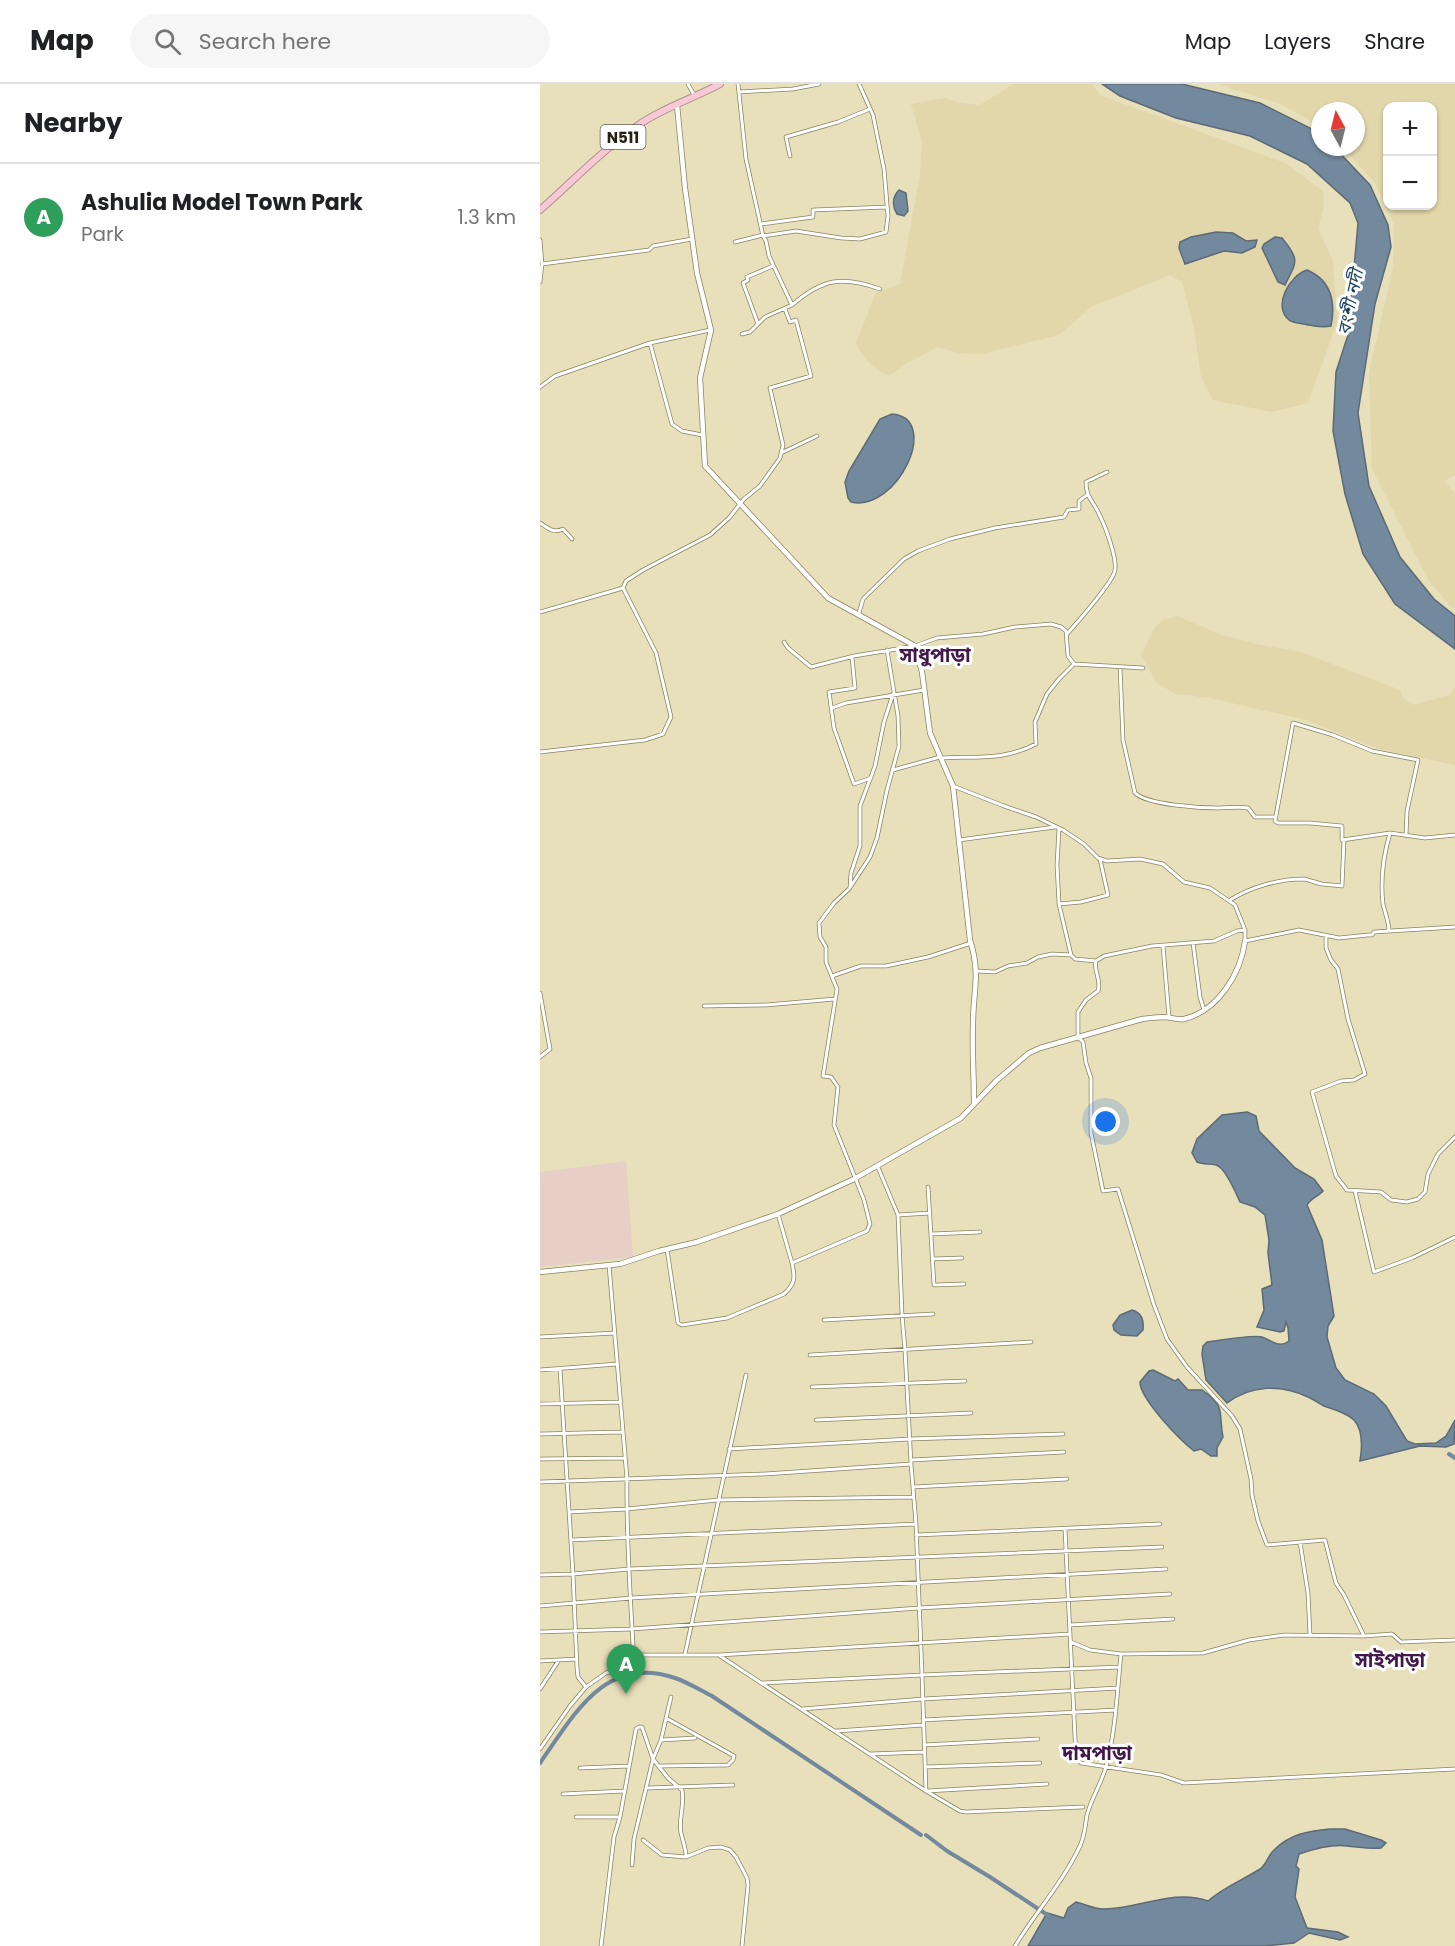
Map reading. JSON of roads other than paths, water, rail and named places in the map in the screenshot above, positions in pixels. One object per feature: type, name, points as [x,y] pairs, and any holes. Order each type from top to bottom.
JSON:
[{"type":"highway","name":"N511","points":[[540,210],[634,128],[657,114],[720,84]]},
{"type":"street","points":[[688,84],[694,97]]},
{"type":"street","points":[[738,84],[746,159],[763,235],[773,266],[792,305]]},
{"type":"street","points":[[780,84],[781,89]]},
{"type":"street","points":[[739,92],[792,89],[819,84]]},
{"type":"street","points":[[735,242],[763,235],[796,231],[860,239],[886,232],[884,169],[873,115],[859,84]]},
{"type":"street","points":[[677,105],[685,188],[697,273],[711,330],[700,378],[705,466],[828,598],[915,646],[922,672],[930,733],[953,786],[970,943],[977,971],[973,1024],[974,1104]]},
{"type":"street","points":[[790,156],[786,137],[838,122],[870,109]]},
{"type":"street","points":[[761,225],[813,217],[813,210],[887,207]]},
{"type":"street","points":[[543,264],[649,250],[653,246],[692,239]]},
{"type":"street","points":[[540,240],[543,264],[540,282]]},
{"type":"street","points":[[758,324],[743,282],[748,280],[747,277],[773,266]]},
{"type":"street","points":[[742,334],[750,332],[765,317],[785,309],[827,282],[841,281],[880,289]]},
{"type":"street","points":[[623,588],[626,581],[643,570],[710,535],[729,518],[739,504],[760,486],[781,453],[783,445],[770,388],[811,376],[796,321],[790,322],[785,309]]},
{"type":"street","points":[[540,387],[555,376],[650,343],[711,330]]},
{"type":"street","points":[[650,343],[672,424],[682,431],[702,435]]},
{"type":"street","points":[[781,453],[818,436]]},
{"type":"street","points":[[1067,634],[1116,573],[1115,560],[1100,515],[1087,495],[1086,482],[1107,472]]},
{"type":"street","points":[[859,614],[863,599],[908,556],[950,539],[995,528],[1064,517],[1068,510],[1079,509],[1079,501],[1087,495]]},
{"type":"street","points":[[540,523],[550,530],[562,529],[572,539]]},
{"type":"street","points":[[540,612],[623,588]]},
{"type":"street","points":[[540,752],[645,740],[663,734],[671,717],[656,653],[623,588]]},
{"type":"street","points":[[784,642],[788,648],[811,666],[915,646],[937,638],[1052,624],[1061,627],[1067,634],[1068,656],[1074,664],[1143,668]]},
{"type":"street","points":[[792,1263],[867,1231],[871,1220],[834,1125],[838,1087],[831,1077],[823,1076],[837,989],[826,962],[826,947],[820,937],[819,922],[850,888],[870,857],[877,838],[886,790],[899,746],[898,716],[887,650]]},
{"type":"street","points":[[852,657],[855,687],[829,692],[834,728],[854,783],[871,778]]},
{"type":"street","points":[[893,770],[941,757],[978,759],[1018,752],[1036,744],[1035,722],[1047,694],[1074,664]]},
{"type":"street","points":[[1120,667],[1123,740],[1135,793],[1153,801],[1218,808],[1241,807],[1248,808],[1255,817],[1276,817]]},
{"type":"street","points":[[832,708],[846,703],[924,690]]},
{"type":"street","points":[[850,888],[851,873],[860,846],[860,806],[878,757],[884,722],[893,694]]},
{"type":"street","points":[[1230,900],[1260,885],[1296,880],[1306,879],[1322,884],[1342,886],[1341,866],[1345,852],[1342,826],[1275,821],[1293,723],[1333,735],[1372,751],[1418,760],[1407,811],[1406,836]]},
{"type":"street","points":[[540,1272],[620,1264],[697,1242],[778,1214],[854,1179],[961,1118],[996,1082],[1029,1053],[1046,1046],[1142,1019],[1169,1017],[1185,1019],[1204,1010],[1219,997],[1238,971],[1245,941],[1245,930],[1235,905],[1230,900],[1210,888],[1184,882],[1163,864],[1140,859],[1107,861],[1058,827],[953,786]]},
{"type":"street","points":[[959,840],[1058,827]]},
{"type":"street","points":[[1058,827],[1059,904],[1071,955],[1075,959],[1096,961],[1143,947],[1214,941],[1245,930]]},
{"type":"street","points":[[1344,840],[1390,833],[1436,838],[1455,835]]},
{"type":"street","points":[[1389,931],[1383,903],[1381,873],[1390,833]]},
{"type":"street","points":[[1059,904],[1081,902],[1108,895],[1100,858]]},
{"type":"street","points":[[1245,941],[1299,930],[1326,936],[1347,937],[1372,935],[1374,932],[1455,927]]},
{"type":"street","points":[[1326,936],[1326,948],[1338,969],[1348,1019],[1365,1074],[1354,1080],[1312,1092],[1336,1176],[1347,1191],[1381,1192],[1391,1200],[1407,1202],[1418,1200],[1425,1192],[1428,1174],[1438,1154],[1455,1137]]},
{"type":"street","points":[[832,976],[861,966],[886,966],[928,957],[970,943]]},
{"type":"street","points":[[1193,943],[1200,997],[1204,1010]]},
{"type":"street","points":[[1163,946],[1169,1017]]},
{"type":"street","points":[[977,971],[995,972],[1044,956],[1071,955]]},
{"type":"street","points":[[1096,961],[1094,967],[1100,985],[1096,994],[1086,1000],[1078,1012],[1078,1037],[1083,1042],[1086,1064],[1092,1078],[1091,1133],[1103,1191],[1118,1189],[1167,1339],[1187,1367],[1232,1416],[1240,1429],[1258,1521],[1267,1545],[1325,1540],[1336,1583],[1364,1636]]},
{"type":"street","points":[[540,993],[550,1049],[540,1057]]},
{"type":"street","points":[[704,1006],[766,1005],[835,999]]},
{"type":"street","points":[[877,1165],[898,1215],[902,1315],[916,1524],[926,1791]]},
{"type":"street","points":[[928,1187],[934,1285],[964,1284]]},
{"type":"street","points":[[1355,1191],[1374,1272],[1412,1258],[1455,1237]]},
{"type":"street","points":[[898,1215],[930,1213]]},
{"type":"street","points":[[667,1249],[678,1323],[685,1326],[727,1318],[784,1294],[790,1289],[795,1278],[778,1214]]},
{"type":"street","points":[[931,1234],[980,1232]]},
{"type":"street","points":[[932,1259],[962,1258]]},
{"type":"street","points":[[540,1749],[586,1687],[606,1673],[634,1665],[627,1479],[609,1265]]},
{"type":"street","points":[[824,1320],[933,1314]]},
{"type":"street","points":[[540,1337],[615,1333]]},
{"type":"street","points":[[810,1355],[1031,1342]]},
{"type":"street","points":[[540,1370],[617,1364]]},
{"type":"street","points":[[560,1369],[576,1659],[578,1677],[586,1687]]},
{"type":"street","points":[[685,1654],[746,1375]]},
{"type":"street","points":[[812,1387],[965,1381]]},
{"type":"street","points":[[540,1404],[621,1402]]},
{"type":"street","points":[[816,1420],[971,1413]]},
{"type":"street","points":[[540,1434],[623,1432]]},
{"type":"street","points":[[729,1449],[910,1439],[1063,1434]]},
{"type":"street","points":[[540,1482],[723,1475],[1064,1452]]},
{"type":"street","points":[[540,1459],[625,1458]]},
{"type":"street","points":[[913,1487],[1066,1479]]},
{"type":"street","points":[[569,1512],[718,1500],[913,1497]]},
{"type":"street","points":[[571,1540],[916,1524]]},
{"type":"street","points":[[916,1535],[1160,1524]]},
{"type":"street","points":[[1065,1529],[1076,1758],[1081,1763],[1161,1775],[1184,1783],[1455,1769]]},
{"type":"street","points":[[1300,1542],[1308,1593],[1310,1635]]},
{"type":"street","points":[[540,1575],[703,1565],[1162,1547]]},
{"type":"street","points":[[540,1606],[697,1594],[1166,1569]]},
{"type":"street","points":[[540,1632],[632,1629],[919,1608],[1170,1594]]},
{"type":"street","points":[[1070,1625],[1173,1619]]},
{"type":"street","points":[[634,1655],[718,1655],[1070,1634]]},
{"type":"street","points":[[1071,1642],[1090,1650],[1121,1654],[1203,1653],[1249,1640],[1284,1635],[1392,1634],[1401,1642],[1455,1640]]},
{"type":"street","points":[[1015,1946],[1032,1918],[1050,1896],[1079,1848],[1086,1831],[1087,1815],[1106,1767],[1116,1710],[1121,1654]]},
{"type":"street","points":[[718,1655],[868,1754],[960,1811],[1083,1807]]},
{"type":"street","points":[[540,1661],[576,1659]]},
{"type":"street","points":[[540,1689],[560,1660]]},
{"type":"street","points":[[762,1683],[1120,1667]]},
{"type":"street","points":[[800,1709],[922,1699],[1118,1688]]},
{"type":"street","points":[[632,1865],[634,1839],[653,1759],[661,1740],[672,1697]]},
{"type":"street","points":[[834,1731],[923,1722],[1116,1710]]},
{"type":"street","points":[[660,1766],[728,1765],[734,1760],[734,1756],[698,1738],[666,1718]]},
{"type":"street","points":[[602,1946],[614,1837],[620,1817],[636,1729],[639,1727],[642,1727],[653,1759],[668,1778],[682,1790],[684,1800],[681,1833],[686,1845],[686,1857]]},
{"type":"street","points":[[661,1740],[698,1738]]},
{"type":"street","points":[[924,1745],[1038,1739]]},
{"type":"street","points":[[868,1754],[924,1752]]},
{"type":"street","points":[[925,1767],[1040,1763]]},
{"type":"street","points":[[580,1768],[629,1766]]},
{"type":"street","points":[[926,1791],[1047,1784]]},
{"type":"street","points":[[647,1788],[733,1785]]},
{"type":"street","points":[[563,1794],[624,1791]]},
{"type":"street","points":[[576,1817],[620,1817]]},
{"type":"street","points":[[643,1840],[662,1854],[686,1857],[708,1848],[721,1847],[730,1850],[747,1878],[748,1885],[742,1946]]},
{"type":"water","points":[[1102,84],[1182,84],[1260,103],[1311,128],[1311,156],[1343,156],[1370,185],[1388,225],[1391,247],[1375,304],[1358,413],[1369,486],[1400,557],[1434,599],[1455,616],[1455,649],[1395,604],[1363,554],[1345,494],[1333,431],[1336,372],[1348,335],[1358,223],[1350,203],[1307,164],[1250,136],[1176,118],[1120,96]]},
{"type":"water","points":[[899,190],[906,193],[908,211],[904,216],[897,214],[894,208],[894,199]]},
{"type":"water","points":[[1216,232],[1233,233],[1246,241],[1257,240],[1255,247],[1242,253],[1224,251],[1185,264],[1179,248],[1180,242],[1191,237]]},
{"type":"water","points":[[1275,237],[1282,238],[1294,257],[1294,266],[1285,285],[1278,282],[1262,248]]},
{"type":"water","points":[[1307,270],[1322,280],[1330,293],[1333,309],[1331,326],[1320,327],[1296,323],[1284,314],[1283,299],[1289,284]]},
{"type":"water","points":[[892,414],[906,419],[913,431],[913,447],[908,464],[884,493],[868,502],[851,502],[845,482],[849,471],[880,419]]},
{"type":"water","points":[[1247,1112],[1256,1116],[1259,1131],[1295,1168],[1314,1179],[1323,1191],[1307,1205],[1322,1240],[1334,1316],[1328,1326],[1327,1337],[1336,1368],[1345,1380],[1374,1394],[1386,1406],[1407,1441],[1415,1444],[1436,1443],[1446,1436],[1455,1420],[1454,1444],[1446,1447],[1420,1446],[1360,1461],[1359,1429],[1348,1415],[1298,1393],[1277,1388],[1246,1393],[1227,1403],[1206,1380],[1202,1354],[1203,1346],[1207,1342],[1252,1336],[1262,1337],[1278,1344],[1289,1341],[1286,1322],[1284,1331],[1280,1332],[1257,1327],[1264,1310],[1262,1289],[1272,1285],[1265,1215],[1255,1207],[1240,1202],[1223,1170],[1214,1164],[1197,1162],[1192,1153],[1197,1139],[1222,1115]]},
{"type":"water","points":[[1132,1310],[1142,1317],[1143,1330],[1137,1336],[1121,1335],[1114,1330],[1113,1325],[1120,1315]]},
{"type":"water","points":[[1153,1370],[1175,1381],[1178,1379],[1188,1390],[1202,1390],[1215,1401],[1220,1411],[1223,1437],[1217,1448],[1217,1456],[1211,1456],[1201,1449],[1194,1451],[1153,1408],[1140,1382],[1149,1371]]},
{"type":"water","points":[[1345,1829],[1386,1843],[1381,1848],[1335,1846],[1299,1854],[1296,1866],[1299,1869],[1295,1897],[1307,1928],[1338,1932],[1348,1937],[1340,1940],[1309,1933],[1294,1943],[1265,1946],[1028,1946],[1047,1913],[1064,1918],[1068,1908],[1076,1902],[1103,1909],[1181,1897],[1208,1901],[1260,1869],[1272,1852],[1286,1840],[1307,1832]]},
{"type":"waterway","points":[[1449,1454],[1455,1458]]},
{"type":"waterway","points":[[540,1763],[579,1709],[594,1694],[610,1682],[629,1674],[650,1673],[675,1678],[712,1696],[921,1835]]},
{"type":"waterway","points":[[926,1835],[947,1851],[1049,1916]]},
{"type":"place","name":"Ashulia Model Town Park","points":[[626,1694]]},
{"type":"district","name":"সাধুপাড়া","points":[[935,655]]},
{"type":"district","name":"সাইপাড়া","points":[[1390,1660]]},
{"type":"district","name":"দামপাড়া","points":[[1097,1753]]},
{"type":"water label","name":"বংশী নদী","points":[[1350,302]]}]
